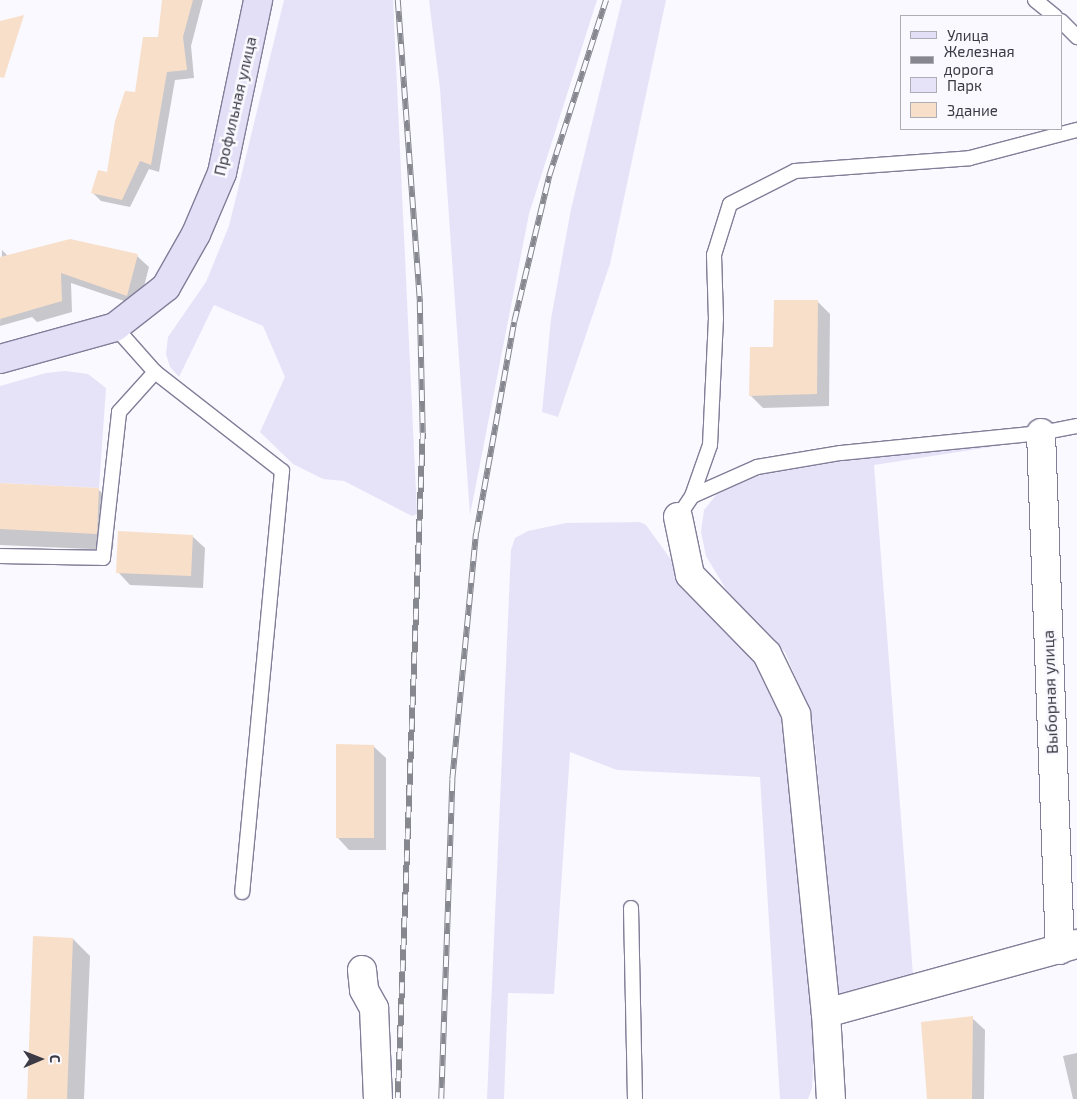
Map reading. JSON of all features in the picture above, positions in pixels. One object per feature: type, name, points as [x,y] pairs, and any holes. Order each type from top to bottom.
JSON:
[{"type":"main road","name":"Профильная улица","points":[[0,359],[114,327],[166,287],[196,234],[222,173],[258,0]]},
{"type":"street","name":"Выборная улица","points":[[1041,434],[1068,947]]},
{"type":"street","points":[[685,507],[690,575],[767,654],[796,714],[826,1014],[831,1099]]},
{"type":"street","points":[[826,1014],[1068,947]]},
{"type":"street","points":[[362,970],[364,990],[374,1008],[378,1099]]},
{"type":"lane","points":[[1035,0],[1054,15]]},
{"type":"lane","points":[[1062,22],[1077,37]]},
{"type":"lane","points":[[685,507],[710,445],[716,319],[714,255],[730,204],[795,171],[970,158],[1077,130]]},
{"type":"lane","points":[[114,327],[155,372],[282,471],[242,892]]},
{"type":"lane","points":[[0,556],[103,558],[120,412],[155,372]]},
{"type":"lane","points":[[685,507],[757,467],[841,454],[1041,434],[1077,426]]},
{"type":"lane","points":[[631,908],[635,1099]]},
{"type":"green space","points":[[284,0],[393,0],[417,514],[412,516],[344,481],[323,479],[293,464],[260,432],[285,377],[263,326],[214,305],[179,377],[170,367],[166,354],[168,337],[206,282],[229,226]]},
{"type":"green space","points":[[429,0],[597,0],[529,214],[470,515],[440,89]]},
{"type":"green space","points":[[622,0],[666,0],[610,264],[558,417],[542,412],[551,319],[571,209]]},
{"type":"green space","points":[[65,371],[88,374],[106,388],[99,488],[0,483],[0,386],[46,373]]},
{"type":"green space","points":[[1029,441],[874,465],[913,975],[1056,935],[852,1001],[838,995],[815,744],[806,702],[785,652],[727,591],[706,556],[701,532],[704,510],[716,495],[737,483],[766,473],[849,458]]},
{"type":"green space","points":[[640,522],[646,525],[685,579],[711,602],[786,700],[815,1036],[812,1088],[808,1099],[780,1099],[760,777],[617,770],[570,752],[554,994],[508,993],[504,1099],[487,1099],[511,550],[515,538],[528,531],[566,523]]},
{"type":"building","points":[[162,0],[193,0],[183,37],[187,70],[167,72],[151,165],[140,161],[122,200],[91,193],[98,170],[107,172],[115,121],[125,91],[135,92],[143,37],[158,37]]},
{"type":"building","points":[[24,15],[4,78],[0,77],[0,21]]},
{"type":"building","points":[[70,239],[138,254],[127,296],[61,273],[62,301],[0,319],[0,257]]},
{"type":"building","points":[[774,300],[818,300],[817,394],[749,396],[750,347],[773,347]]},
{"type":"building","points":[[0,483],[99,488],[97,534],[0,529]]},
{"type":"building","points":[[118,531],[193,535],[191,576],[116,573]]},
{"type":"building","points":[[336,744],[374,745],[374,838],[336,838]]},
{"type":"building","points":[[33,936],[73,938],[67,1099],[27,1099]]},
{"type":"building","points":[[973,1016],[972,1099],[927,1099],[921,1022]]},
{"type":"railway","points":[[398,0],[420,302],[423,433],[398,1099]]},
{"type":"railway","points":[[441,1099],[452,780],[476,533],[514,322],[549,176],[606,0]]}]
